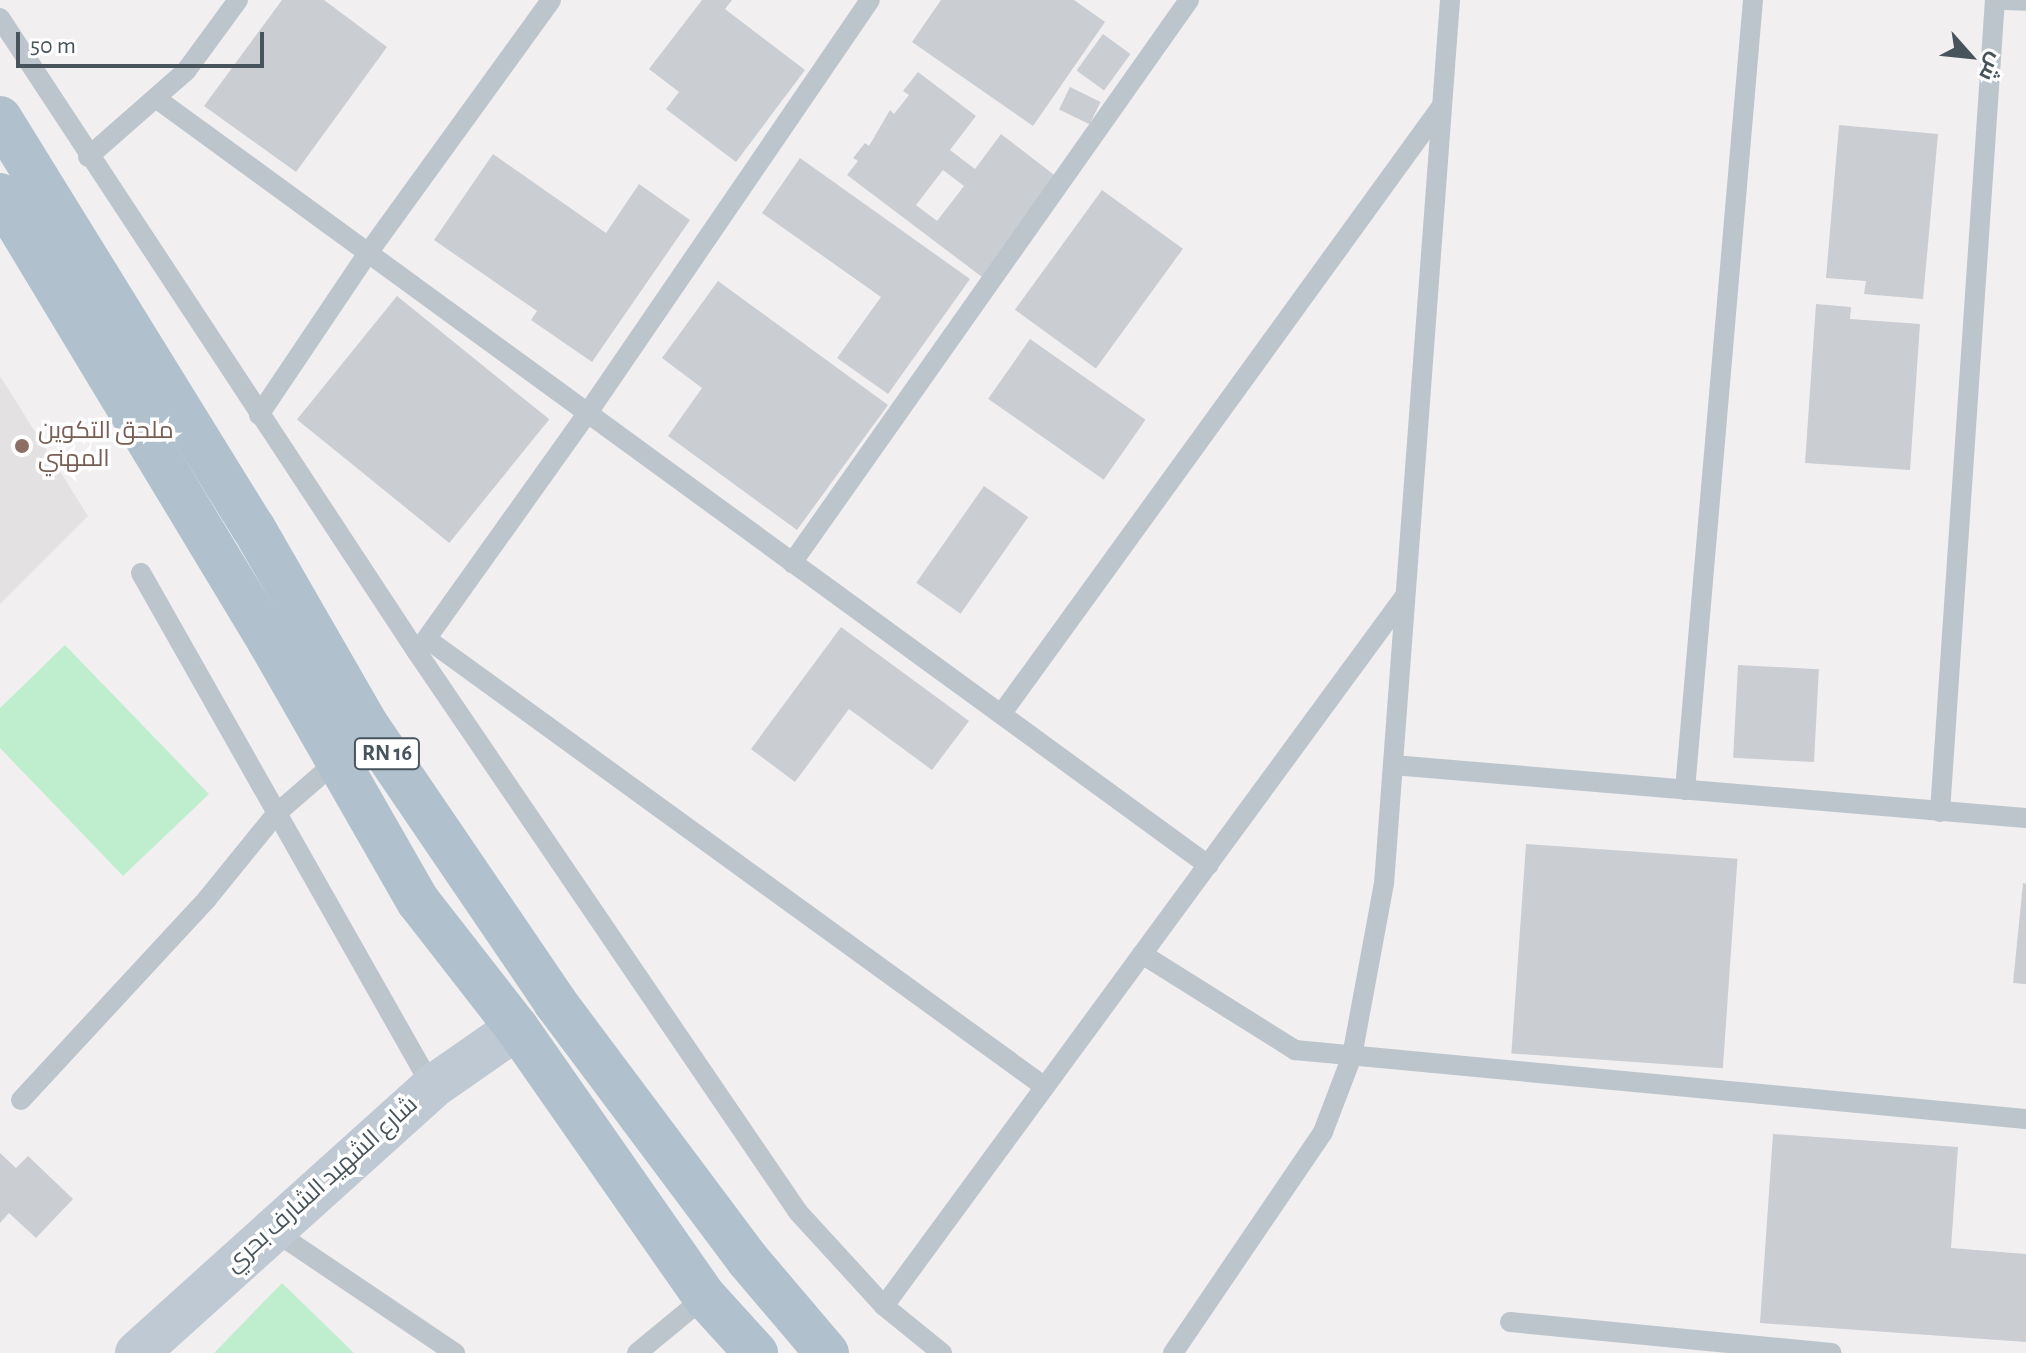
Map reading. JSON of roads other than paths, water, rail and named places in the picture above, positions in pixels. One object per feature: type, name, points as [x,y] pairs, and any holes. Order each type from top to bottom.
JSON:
[{"type":"main road","name":"RN 16","points":[[0,118],[253,527],[367,725],[555,1002],[748,1260],[827,1353]]},
{"type":"main road","name":"RN 16","points":[[0,195],[215,550],[418,901],[517,1028],[705,1297],[756,1353]]},
{"type":"main road","points":[[705,1297],[748,1260]]},
{"type":"street","name":"شارع الشهيد الشارف بحري","points":[[137,1353],[432,1087],[517,1028]]},
{"type":"lane","points":[[88,157],[186,71],[238,0]]},
{"type":"lane","points":[[259,415],[368,253],[551,0]]},
{"type":"lane","points":[[422,645],[587,414],[870,0]]},
{"type":"lane","points":[[792,563],[1189,0]]},
{"type":"lane","points":[[1173,1353],[1323,1132],[1352,1056],[1384,884],[1450,0]]},
{"type":"lane","points":[[1685,790],[1753,0]]},
{"type":"lane","points":[[1940,812],[1995,0]]},
{"type":"lane","points":[[2003,0],[2026,1]]},
{"type":"lane","points":[[0,18],[259,415],[422,645],[798,1212],[884,1306],[942,1353]]},
{"type":"lane","points":[[157,99],[1208,865]]},
{"type":"lane","points":[[1002,713],[1442,105]]},
{"type":"lane","points":[[141,573],[432,1087]]},
{"type":"lane","points":[[884,1306],[1405,595]]},
{"type":"lane","points":[[422,645],[1045,1087]]},
{"type":"lane","points":[[21,1100],[207,899],[277,813],[337,761]]},
{"type":"lane","points":[[1393,765],[2026,818]]},
{"type":"lane","points":[[1142,954],[1295,1050],[2026,1119]]},
{"type":"lane","points":[[271,1229],[455,1353]]},
{"type":"lane","points":[[637,1353],[705,1297]]},
{"type":"lane","points":[[1510,1322],[1832,1353]]},
{"type":"place","name":"ملحق التكوين المهني","points":[[22,446]]}]
